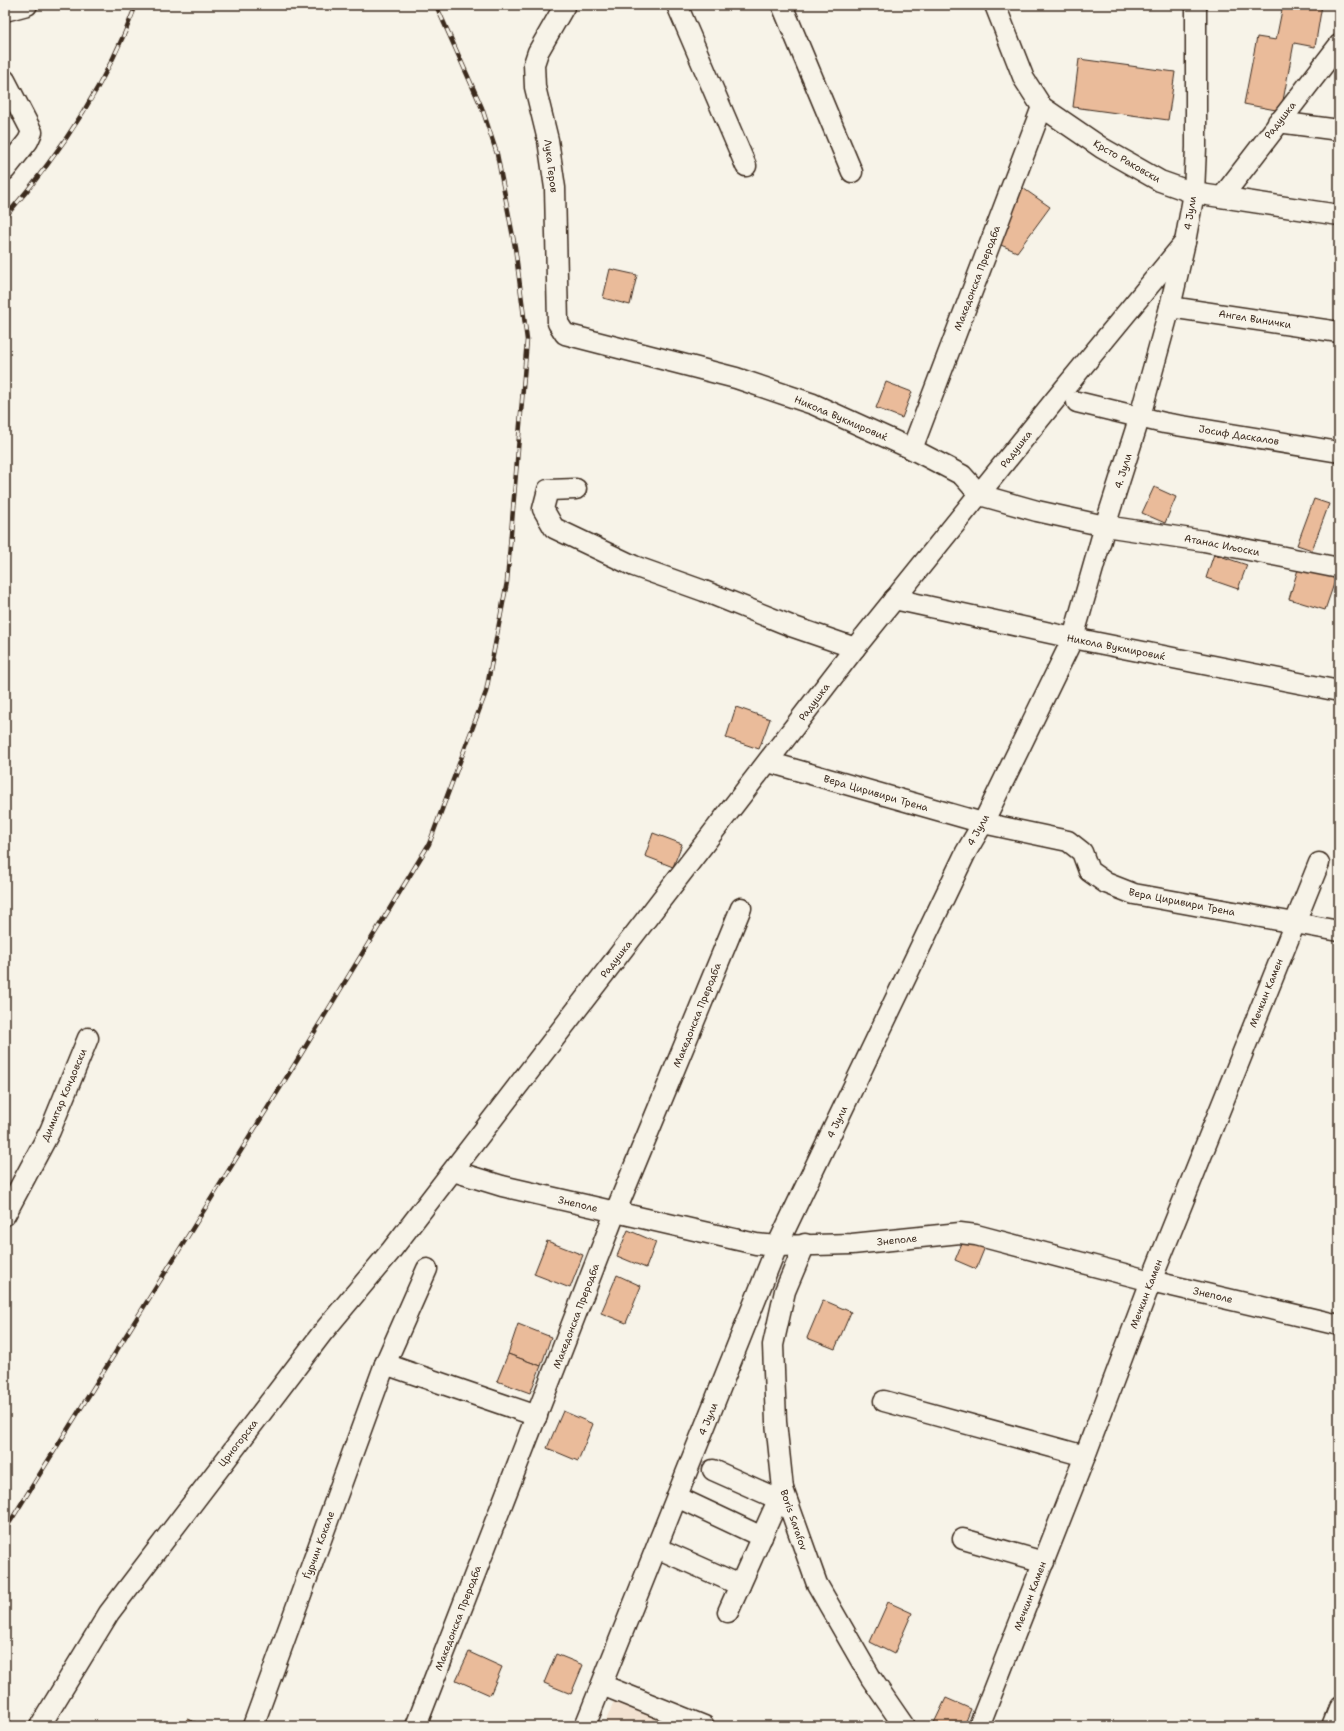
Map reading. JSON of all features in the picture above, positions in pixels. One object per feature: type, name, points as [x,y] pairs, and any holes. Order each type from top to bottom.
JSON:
[{"type":"street","points":[[5,11],[27,5]]},
{"type":"street","name":"Лука Геров","points":[[565,5],[538,52],[534,64],[535,87],[548,140],[555,188],[558,323],[565,334]]},
{"type":"street","points":[[677,5],[746,166]]},
{"type":"street","points":[[782,5],[852,172]]},
{"type":"street","points":[[995,5],[1024,79],[1042,107]]},
{"type":"street","name":"4 Јули","points":[[1140,416],[1186,242],[1194,193],[1196,147],[1196,5]]},
{"type":"street","name":"Радушка","points":[[1222,197],[1278,122],[1339,45]]},
{"type":"street","points":[[5,80],[32,132],[28,141],[5,170]]},
{"type":"street","name":"Крсто Раковски","points":[[1042,107],[1102,148],[1160,181],[1194,193],[1339,215]]},
{"type":"street","name":"Македонска Преродба","points":[[912,449],[1042,107]]},
{"type":"street","points":[[1278,122],[1339,130]]},
{"type":"street","name":"Радушка","points":[[453,1171],[855,648],[980,495],[1055,400],[1186,242]]},
{"type":"street","name":"Ангел Винички","points":[[1170,307],[1339,332]]},
{"type":"street","name":"Никола Вукмировиќ","points":[[565,334],[736,378],[813,404],[912,449],[962,475],[980,495]]},
{"type":"street","name":"Јосиф Даскалов","points":[[1077,402],[1164,423],[1339,452]]},
{"type":"street","name":"4. Јули","points":[[1105,526],[1140,416]]},
{"type":"street","points":[[576,490],[548,490],[542,509],[554,528],[634,566],[704,591],[791,626],[855,648]]},
{"type":"street","points":[[980,495],[1037,511],[1105,526]]},
{"type":"street","name":"4 Јули","points":[[585,1726],[777,1246],[966,852],[983,823],[1073,638],[1105,526]]},
{"type":"street","name":"Aтанас Иљоски","points":[[1105,526],[1204,542],[1339,568]]},
{"type":"street","name":"Никола Вукмировиќ","points":[[894,599],[1073,638],[1339,691]]},
{"type":"street","name":"Вера Циривири Трена","points":[[768,762],[983,823],[1068,841],[1082,852],[1089,871],[1106,883],[1134,894],[1339,931]]},
{"type":"street","name":"Мечкин Камен","points":[[979,1726],[1085,1456],[1151,1281],[1319,863]]},
{"type":"street","name":"Македонска Преродба","points":[[416,1726],[615,1213],[741,908]]},
{"type":"street","name":"Димитар Кондовски","points":[[5,1214],[50,1131],[88,1038]]},
{"type":"street","name":"Знеполе","points":[[453,1171],[502,1186],[756,1244],[777,1246],[805,1244],[852,1244],[960,1234],[976,1235],[1151,1281],[1339,1325]]},
{"type":"street","name":"Црногорска","points":[[40,1726],[109,1613],[323,1332],[390,1252],[453,1171]]},
{"type":"street","name":"Boris Sarafov","points":[[805,1244],[785,1291],[773,1345],[781,1494],[817,1584],[871,1678],[904,1726]]},
{"type":"street","name":"Ѓурчин Кокале","points":[[254,1726],[385,1364],[427,1269]]},
{"type":"street","points":[[385,1364],[537,1416]]},
{"type":"street","points":[[884,1401],[1085,1456]]},
{"type":"street","points":[[713,1470],[781,1494],[728,1612]]},
{"type":"street","points":[[677,1497],[762,1537]]},
{"type":"street","points":[[963,1539],[1044,1562]]},
{"type":"street","points":[[657,1548],[740,1585]]},
{"type":"street","points":[[602,1685],[704,1726]]},
{"type":"street","points":[[1332,1726],[1339,1708]]},
{"type":"shaded area","points":[[615,1698],[685,1726],[604,1726]]},
{"type":"building","points":[[1283,5],[1322,5],[1315,47],[1294,43],[1281,111],[1244,104],[1257,37],[1276,40]]},
{"type":"building","points":[[1079,59],[1175,72],[1168,120],[1073,107]]},
{"type":"building","points":[[1017,184],[1050,207],[1017,252],[994,242]]},
{"type":"building","points":[[610,269],[637,275],[630,305],[603,298]]},
{"type":"building","points":[[886,382],[912,392],[902,418],[876,408]]},
{"type":"building","points":[[1154,487],[1176,497],[1165,523],[1142,513]]},
{"type":"building","points":[[1314,499],[1329,504],[1312,550],[1297,545]]},
{"type":"building","points":[[1214,554],[1247,565],[1238,589],[1206,578]]},
{"type":"building","points":[[1299,566],[1336,578],[1325,610],[1289,599]]},
{"type":"building","points":[[736,707],[770,719],[759,749],[726,738]]},
{"type":"building","points":[[653,833],[682,844],[673,867],[645,856]]},
{"type":"building","points":[[628,1230],[656,1242],[646,1268],[617,1256]]},
{"type":"building","points":[[964,1238],[985,1247],[976,1269],[955,1260]]},
{"type":"building","points":[[547,1241],[583,1255],[570,1288],[534,1274]]},
{"type":"building","points":[[617,1275],[641,1286],[626,1323],[601,1313]]},
{"type":"building","points":[[823,1300],[851,1312],[835,1349],[807,1338]]},
{"type":"building","points":[[518,1324],[551,1337],[541,1366],[508,1354]]},
{"type":"building","points":[[508,1354],[541,1366],[530,1393],[497,1381]]},
{"type":"building","points":[[563,1411],[593,1424],[578,1461],[547,1448]]},
{"type":"building","points":[[888,1602],[912,1613],[894,1654],[870,1642]]},
{"type":"building","points":[[469,1652],[502,1667],[490,1695],[456,1680]]},
{"type":"building","points":[[556,1654],[583,1665],[571,1694],[544,1683]]},
{"type":"building","points":[[946,1698],[971,1709],[964,1726],[933,1725]]},
{"type":"building","points":[[187,1719],[206,1726],[184,1726]]},
{"type":"railway","points":[[5,217],[45,168],[80,117],[111,62],[136,5]]},
{"type":"railway","points":[[5,1530],[298,1059],[429,844],[486,692],[507,582],[527,340],[515,247],[497,154],[482,108],[436,5]]}]
